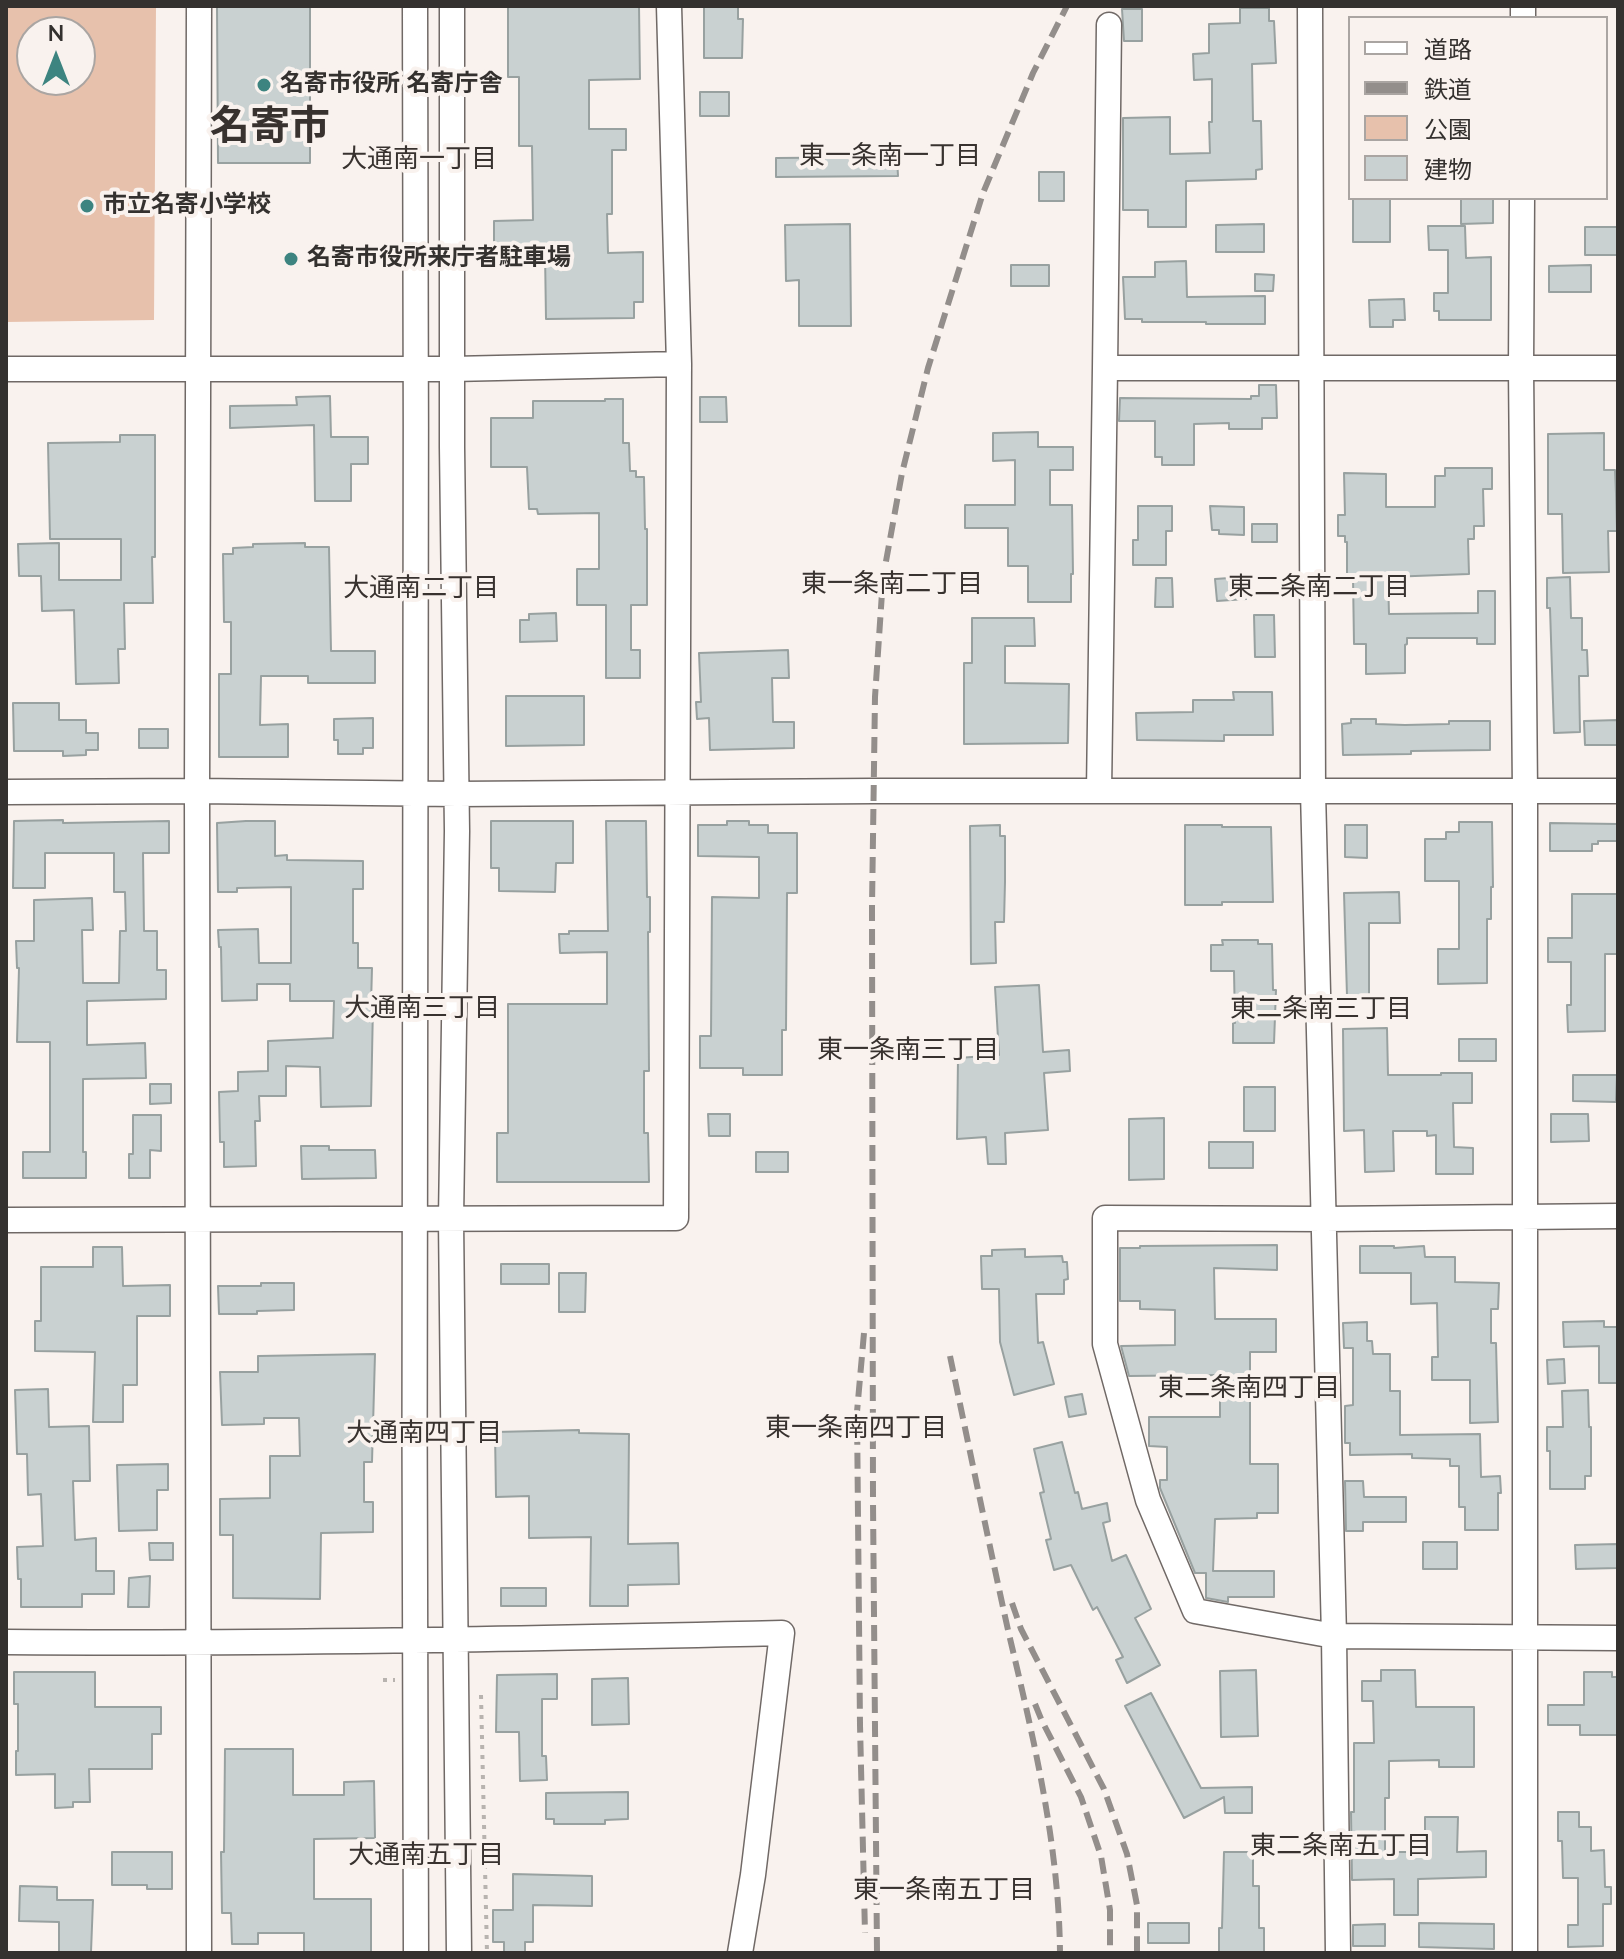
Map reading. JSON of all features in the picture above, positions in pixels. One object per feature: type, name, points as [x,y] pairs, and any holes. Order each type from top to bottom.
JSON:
[{"type":"street","points":[[199,6],[199,1953]]},
{"type":"street","points":[[415,6],[416,1953]]},
{"type":"street","points":[[452,6],[457,794],[451,1219],[459,1953]]},
{"type":"street","points":[[6,1220],[676,1218],[679,364],[669,6]]},
{"type":"street","points":[[1310,6],[1313,791],[1334,1636],[1338,1953]]},
{"type":"street","points":[[1099,791],[1109,25]]},
{"type":"street","points":[[1522,200],[1525,1953]]},
{"type":"street","points":[[6,369],[452,369],[679,364]]},
{"type":"street","points":[[1105,368],[1618,368]]},
{"type":"street","points":[[6,792],[1618,791]]},
{"type":"street","points":[[1618,1216],[1105,1218],[1105,1344],[1148,1500],[1195,1611],[1334,1636],[1618,1638]]},
{"type":"street","points":[[6,1642],[415,1641],[782,1633],[753,1875],[740,1953]]},
{"type":"green space","name":"市立名寄小学校","points":[[6,6],[156,6],[154,320],[6,322]]},
{"type":"building","name":"名寄市役所 名寄庁舎","points":[[217,6],[310,6],[310,163],[218,163]]},
{"type":"building","points":[[508,6],[639,6],[640,79],[589,80],[589,129],[626,129],[626,150],[612,150],[612,214],[607,214],[608,253],[643,252],[643,302],[634,302],[634,318],[546,319],[545,253],[494,254],[494,221],[533,220],[532,146],[519,146],[519,77],[508,77]]},
{"type":"building","points":[[704,6],[738,6],[738,19],[743,19],[742,58],[704,58]]},
{"type":"building","points":[[1240,8],[1269,8],[1269,21],[1274,21],[1276,63],[1252,64],[1253,121],[1261,121],[1262,169],[1256,170],[1256,179],[1186,181],[1186,227],[1148,227],[1148,210],[1123,210],[1123,118],[1170,117],[1170,154],[1210,153],[1212,79],[1194,80],[1193,54],[1209,53],[1209,24],[1240,23]]},
{"type":"building","points":[[1122,9],[1142,9],[1142,41],[1124,41]]},
{"type":"building","points":[[700,92],[729,92],[729,116],[700,116]]},
{"type":"building","points":[[897,157],[898,176],[776,177],[776,158]]},
{"type":"building","points":[[1039,172],[1064,172],[1064,201],[1039,201]]},
{"type":"building","points":[[1353,200],[1390,200],[1390,242],[1353,242]]},
{"type":"building","points":[[1461,200],[1493,200],[1493,223],[1461,224]]},
{"type":"building","points":[[850,224],[851,326],[799,326],[799,280],[786,281],[785,225]]},
{"type":"building","points":[[1264,224],[1264,252],[1216,252],[1216,225]]},
{"type":"building","points":[[1428,226],[1465,226],[1466,258],[1491,257],[1491,320],[1439,320],[1439,311],[1434,311],[1434,293],[1448,293],[1448,250],[1429,250]]},
{"type":"building","points":[[1585,227],[1617,227],[1617,255],[1585,255]]},
{"type":"building","points":[[1186,261],[1187,297],[1265,296],[1265,324],[1125,319],[1123,277],[1155,277],[1155,262]]},
{"type":"building","points":[[1011,265],[1049,265],[1049,286],[1011,286]]},
{"type":"building","points":[[1591,265],[1591,292],[1549,292],[1549,266]]},
{"type":"building","points":[[1255,274],[1274,275],[1273,291],[1255,291]]},
{"type":"building","points":[[1404,299],[1405,320],[1393,320],[1393,327],[1370,327],[1369,300]]},
{"type":"building","points":[[1259,385],[1276,385],[1277,418],[1262,418],[1262,429],[1229,429],[1229,423],[1194,424],[1194,465],[1162,465],[1162,457],[1155,457],[1155,421],[1119,421],[1120,398],[1251,399],[1251,396],[1259,396]]},
{"type":"building","points":[[330,396],[331,437],[368,437],[368,464],[351,464],[351,501],[315,501],[314,425],[230,428],[230,406],[297,405],[296,397]]},
{"type":"building","points":[[700,397],[726,397],[727,422],[700,422]]},
{"type":"building","points":[[623,399],[623,443],[629,443],[630,471],[636,471],[636,477],[644,477],[647,605],[631,605],[631,650],[640,650],[640,678],[606,678],[606,605],[577,605],[577,569],[599,569],[599,513],[538,514],[537,509],[529,509],[527,467],[491,467],[491,418],[533,418],[533,401]]},
{"type":"building","points":[[1038,432],[1038,447],[1073,447],[1073,470],[1050,470],[1050,505],[1072,505],[1071,602],[1028,602],[1028,566],[1008,566],[1008,528],[965,528],[965,505],[1015,505],[1015,460],[993,461],[993,433]]},
{"type":"building","points":[[1604,433],[1604,470],[1615,470],[1616,493],[1617,531],[1608,531],[1609,572],[1563,573],[1562,514],[1548,514],[1548,434]]},
{"type":"building","points":[[120,435],[155,435],[153,603],[124,603],[125,649],[118,649],[119,683],[76,684],[74,610],[42,611],[41,576],[19,576],[18,544],[59,543],[59,580],[121,580],[121,539],[50,539],[48,443],[120,442]]},
{"type":"building","points":[[1445,468],[1492,468],[1492,489],[1483,489],[1484,526],[1474,526],[1474,539],[1468,539],[1469,574],[1388,577],[1389,614],[1478,613],[1478,591],[1495,591],[1495,644],[1477,644],[1477,638],[1407,638],[1405,673],[1366,674],[1366,644],[1354,644],[1353,577],[1347,577],[1347,542],[1345,536],[1338,536],[1338,515],[1345,515],[1344,473],[1386,474],[1386,507],[1435,507],[1435,476],[1445,476]]},
{"type":"building","points":[[1138,506],[1172,506],[1172,531],[1166,531],[1166,565],[1133,565],[1133,540],[1138,540]]},
{"type":"building","points":[[1210,506],[1244,507],[1244,535],[1219,534],[1219,530],[1212,530]]},
{"type":"building","points":[[1252,524],[1277,524],[1277,542],[1252,542]]},
{"type":"building","points":[[305,543],[305,547],[329,547],[331,651],[375,651],[375,683],[308,683],[308,676],[261,676],[260,725],[288,724],[288,757],[219,757],[219,674],[231,674],[231,622],[224,622],[223,554],[233,554],[233,548],[253,547],[253,544]]},
{"type":"building","points":[[1244,577],[1246,599],[1217,601],[1215,579]]},
{"type":"building","points":[[1570,577],[1571,618],[1582,618],[1582,650],[1587,650],[1588,676],[1579,676],[1580,732],[1554,733],[1547,578]]},
{"type":"building","points":[[1156,578],[1172,578],[1173,607],[1155,607]]},
{"type":"building","points":[[556,613],[557,641],[520,642],[520,620],[529,620],[529,614]]},
{"type":"building","points":[[1254,615],[1274,615],[1275,657],[1255,657]]},
{"type":"building","points":[[972,618],[1034,618],[1035,646],[1005,646],[1005,683],[1069,684],[1068,743],[964,744],[964,663],[972,663]]},
{"type":"building","points":[[788,650],[789,678],[772,678],[773,722],[794,722],[794,748],[710,750],[709,718],[697,719],[696,702],[701,702],[699,653]]},
{"type":"building","points":[[1233,692],[1272,692],[1273,735],[1224,735],[1224,741],[1137,740],[1136,713],[1193,712],[1193,700],[1234,700]]},
{"type":"building","points":[[506,696],[584,696],[584,745],[506,746]]},
{"type":"building","points":[[13,703],[59,703],[59,720],[86,720],[86,733],[98,733],[98,750],[86,750],[86,755],[63,756],[63,751],[14,751]]},
{"type":"building","points":[[373,718],[373,748],[363,748],[363,754],[338,754],[334,719]]},
{"type":"building","points":[[1351,719],[1376,719],[1376,724],[1405,725],[1490,721],[1490,750],[1343,755],[1342,724],[1351,723]]},
{"type":"building","points":[[1618,720],[1618,745],[1585,745],[1584,721]]},
{"type":"building","points":[[139,729],[168,729],[168,748],[139,748]]},
{"type":"building","points":[[63,820],[63,823],[169,821],[169,853],[143,853],[144,931],[157,931],[157,970],[166,970],[166,999],[87,1001],[87,1045],[145,1043],[146,1078],[83,1079],[86,1178],[23,1178],[23,1152],[50,1152],[50,1042],[17,1042],[19,968],[16,941],[34,941],[34,900],[92,898],[93,930],[82,930],[83,983],[119,983],[120,931],[126,931],[125,892],[114,892],[114,853],[45,853],[45,888],[13,888],[14,821]]},
{"type":"building","points":[[275,821],[275,856],[287,855],[287,860],[363,861],[363,889],[353,889],[353,943],[358,943],[358,968],[372,968],[371,1106],[321,1107],[320,1067],[286,1066],[286,1096],[259,1096],[260,1121],[255,1121],[256,1166],[224,1167],[219,1092],[238,1091],[238,1072],[268,1071],[268,1041],[333,1038],[334,1001],[290,1001],[290,984],[257,984],[257,1000],[222,1001],[218,930],[258,929],[259,963],[291,963],[291,887],[237,888],[237,892],[218,892],[217,823]]},
{"type":"building","points":[[491,821],[573,821],[573,863],[556,863],[555,892],[499,891],[499,868],[491,868]]},
{"type":"building","points":[[606,821],[646,821],[650,932],[649,1071],[644,1071],[644,1133],[648,1133],[649,1182],[497,1182],[497,1133],[508,1133],[508,1004],[607,1004],[607,952],[560,953],[559,934],[608,931]]},
{"type":"building","points":[[727,821],[768,825],[768,833],[797,833],[797,893],[787,893],[786,1030],[782,1030],[782,1075],[743,1075],[743,1068],[700,1068],[700,1036],[711,1036],[712,897],[759,898],[759,857],[698,856],[698,825],[727,825]]},
{"type":"building","points":[[1459,822],[1492,822],[1493,887],[1491,919],[1487,919],[1487,983],[1438,984],[1438,949],[1459,949],[1459,881],[1425,881],[1425,839],[1446,839],[1446,832],[1459,832]]},
{"type":"building","points":[[1550,823],[1618,824],[1618,841],[1598,841],[1598,844],[1592,844],[1592,851],[1550,851]]},
{"type":"building","points":[[1000,825],[1000,836],[1005,836],[1004,922],[995,922],[996,963],[971,964],[970,826]]},
{"type":"building","points":[[1185,825],[1271,827],[1273,902],[1185,905]]},
{"type":"building","points":[[1345,825],[1367,825],[1367,858],[1345,857]]},
{"type":"building","points":[[1399,892],[1400,923],[1369,923],[1369,996],[1347,996],[1344,893]]},
{"type":"building","points":[[1572,894],[1618,894],[1618,954],[1605,954],[1605,1031],[1568,1032],[1571,962],[1548,962],[1548,938],[1572,938]]},
{"type":"building","points":[[1222,940],[1258,940],[1258,944],[1272,944],[1273,990],[1276,990],[1274,1043],[1233,1043],[1234,971],[1211,971],[1211,945],[1223,945]]},
{"type":"building","points":[[1039,985],[1043,1052],[1069,1050],[1070,1071],[1044,1073],[1048,1130],[1005,1133],[1006,1164],[988,1164],[986,1137],[957,1139],[958,1058],[999,1055],[995,987]]},
{"type":"building","points":[[1387,1028],[1388,1075],[1472,1073],[1472,1103],[1453,1103],[1454,1147],[1473,1148],[1473,1174],[1436,1174],[1436,1135],[1427,1136],[1427,1131],[1393,1131],[1394,1171],[1365,1172],[1364,1130],[1344,1131],[1343,1029]]},
{"type":"building","points":[[1459,1039],[1496,1039],[1496,1061],[1459,1061]]},
{"type":"building","points":[[1573,1075],[1617,1075],[1616,1102],[1573,1101]]},
{"type":"building","points":[[150,1084],[171,1084],[171,1103],[150,1104]]},
{"type":"building","points":[[1244,1087],[1275,1087],[1275,1131],[1244,1131]]},
{"type":"building","points":[[708,1114],[730,1114],[730,1136],[709,1136]]},
{"type":"building","points":[[1551,1114],[1588,1114],[1589,1141],[1551,1142]]},
{"type":"building","points":[[133,1115],[161,1115],[161,1151],[150,1150],[150,1178],[129,1178],[129,1154],[133,1154]]},
{"type":"building","points":[[1164,1118],[1164,1179],[1129,1180],[1129,1119]]},
{"type":"building","points":[[1209,1142],[1253,1142],[1253,1168],[1209,1168]]},
{"type":"building","points":[[301,1146],[329,1146],[329,1150],[375,1150],[376,1178],[302,1179]]},
{"type":"building","points":[[756,1152],[788,1152],[788,1172],[756,1172]]},
{"type":"building","points":[[1277,1245],[1277,1270],[1214,1268],[1215,1319],[1276,1319],[1276,1352],[1250,1352],[1250,1464],[1278,1464],[1278,1513],[1257,1513],[1257,1518],[1215,1519],[1213,1571],[1274,1571],[1274,1597],[1228,1597],[1228,1602],[1206,1598],[1206,1573],[1195,1573],[1160,1488],[1160,1480],[1167,1480],[1167,1447],[1149,1446],[1149,1417],[1220,1417],[1220,1375],[1129,1376],[1121,1346],[1175,1345],[1175,1310],[1140,1309],[1140,1301],[1120,1301],[1120,1248]]},
{"type":"building","points":[[1360,1246],[1424,1246],[1425,1257],[1455,1257],[1455,1282],[1499,1283],[1498,1309],[1491,1309],[1491,1343],[1496,1343],[1498,1422],[1470,1423],[1470,1380],[1432,1380],[1432,1357],[1438,1357],[1437,1303],[1411,1304],[1411,1273],[1360,1273]]},
{"type":"building","points":[[93,1247],[122,1247],[123,1286],[170,1285],[170,1316],[137,1316],[137,1385],[123,1385],[123,1422],[93,1422],[95,1352],[35,1351],[35,1321],[41,1321],[41,1267],[93,1267]]},
{"type":"building","points":[[1025,1249],[1025,1257],[1062,1256],[1063,1262],[1067,1262],[1068,1279],[1064,1280],[1064,1294],[1036,1294],[1038,1343],[1043,1342],[1054,1384],[1014,1395],[1000,1342],[999,1289],[982,1289],[981,1256],[992,1256],[992,1250]]},
{"type":"building","points":[[501,1264],[549,1264],[549,1284],[501,1284]]},
{"type":"building","points":[[559,1273],[586,1273],[585,1312],[559,1312]]},
{"type":"building","points":[[261,1283],[294,1283],[294,1310],[219,1314],[218,1286],[261,1286]]},
{"type":"building","points":[[1604,1321],[1604,1327],[1618,1327],[1618,1383],[1599,1383],[1599,1346],[1564,1347],[1563,1322]]},
{"type":"building","points":[[1367,1322],[1367,1341],[1372,1341],[1373,1354],[1390,1354],[1390,1391],[1400,1391],[1400,1435],[1480,1434],[1481,1477],[1500,1476],[1498,1530],[1465,1530],[1465,1507],[1459,1507],[1459,1466],[1450,1466],[1450,1459],[1412,1458],[1412,1454],[1350,1455],[1350,1443],[1345,1443],[1345,1406],[1353,1405],[1353,1348],[1344,1348],[1343,1323]]},
{"type":"building","points":[[375,1354],[372,1462],[364,1462],[364,1502],[373,1502],[373,1532],[321,1533],[320,1599],[233,1598],[233,1535],[220,1535],[220,1499],[270,1498],[270,1456],[300,1456],[299,1418],[264,1418],[264,1424],[222,1425],[220,1372],[258,1372],[258,1356]]},
{"type":"building","points":[[1564,1359],[1565,1383],[1548,1384],[1547,1360]]},
{"type":"building","points":[[48,1389],[49,1427],[89,1426],[90,1481],[73,1481],[75,1540],[96,1538],[96,1571],[114,1571],[114,1594],[82,1594],[82,1607],[21,1607],[17,1547],[43,1546],[41,1494],[28,1495],[27,1454],[17,1454],[15,1390]]},
{"type":"building","points":[[1588,1390],[1591,1476],[1585,1476],[1585,1489],[1550,1489],[1547,1427],[1563,1427],[1562,1391]]},
{"type":"building","points":[[1082,1394],[1086,1414],[1069,1417],[1065,1397]]},
{"type":"building","points":[[579,1430],[579,1433],[629,1434],[628,1544],[678,1543],[679,1584],[628,1585],[628,1606],[590,1606],[591,1537],[529,1538],[529,1496],[496,1497],[495,1432]]},
{"type":"building","points":[[1062,1442],[1082,1509],[1107,1503],[1110,1521],[1103,1523],[1112,1561],[1126,1555],[1151,1609],[1135,1618],[1160,1665],[1127,1683],[1116,1660],[1123,1657],[1097,1607],[1093,1610],[1071,1565],[1054,1570],[1046,1540],[1051,1539],[1034,1449]]},
{"type":"building","points":[[168,1464],[168,1490],[157,1490],[157,1530],[119,1531],[117,1465]]},
{"type":"building","points":[[1345,1481],[1363,1481],[1364,1497],[1406,1497],[1406,1522],[1363,1522],[1363,1531],[1346,1531]]},
{"type":"building","points":[[1423,1542],[1457,1542],[1457,1569],[1423,1569]]},
{"type":"building","points":[[149,1543],[173,1543],[173,1560],[150,1560]]},
{"type":"building","points":[[1618,1544],[1618,1568],[1576,1569],[1575,1545]]},
{"type":"building","points":[[150,1576],[149,1607],[128,1607],[129,1578]]},
{"type":"building","points":[[501,1588],[546,1588],[546,1606],[501,1606]]},
{"type":"building","points":[[1256,1670],[1258,1736],[1221,1737],[1220,1671]]},
{"type":"building","points":[[1381,1670],[1415,1670],[1416,1707],[1474,1707],[1474,1767],[1439,1767],[1439,1760],[1389,1761],[1385,1852],[1425,1852],[1425,1817],[1458,1817],[1457,1852],[1486,1851],[1486,1877],[1418,1879],[1418,1915],[1394,1915],[1394,1879],[1352,1880],[1354,1743],[1374,1743],[1373,1701],[1362,1701],[1362,1681],[1381,1681]]},
{"type":"building","points":[[14,1672],[95,1672],[95,1707],[161,1707],[161,1734],[152,1734],[152,1769],[89,1769],[90,1802],[73,1802],[73,1807],[55,1808],[55,1774],[16,1775],[18,1704],[14,1704]]},
{"type":"building","points":[[1584,1672],[1612,1672],[1612,1677],[1618,1677],[1618,1735],[1580,1735],[1580,1725],[1548,1725],[1548,1705],[1584,1705]]},
{"type":"building","points":[[557,1674],[557,1699],[542,1699],[542,1756],[546,1756],[547,1780],[520,1781],[519,1732],[496,1732],[497,1675]]},
{"type":"building","points":[[628,1678],[629,1724],[592,1725],[592,1679]]},
{"type":"building","points":[[1151,1693],[1201,1788],[1252,1787],[1252,1813],[1225,1813],[1224,1797],[1184,1818],[1125,1706]]},
{"type":"building","points":[[225,1749],[293,1749],[293,1795],[344,1795],[344,1782],[374,1781],[375,1838],[314,1839],[314,1899],[371,1899],[371,1953],[304,1953],[304,1933],[258,1933],[258,1944],[232,1944],[231,1913],[222,1913]]},
{"type":"building","points":[[628,1792],[628,1819],[605,1820],[605,1824],[554,1824],[554,1819],[546,1819],[546,1793]]},
{"type":"building","points":[[1558,1812],[1579,1812],[1579,1827],[1591,1827],[1591,1851],[1604,1850],[1605,1887],[1611,1887],[1611,1904],[1603,1904],[1603,1946],[1568,1947],[1568,1925],[1578,1925],[1578,1878],[1563,1878]]},
{"type":"building","points":[[112,1852],[172,1852],[172,1889],[112,1885]]},
{"type":"building","points":[[1224,1852],[1253,1852],[1253,1886],[1259,1886],[1259,1928],[1264,1928],[1264,1953],[1219,1953]]},
{"type":"building","points":[[513,1874],[592,1876],[592,1906],[533,1905],[533,1942],[525,1942],[525,1953],[504,1953],[504,1942],[493,1942],[493,1910],[513,1910]]},
{"type":"building","points":[[20,1886],[57,1887],[57,1900],[93,1900],[91,1952],[59,1952],[59,1922],[19,1921]]},
{"type":"building","points":[[1148,1923],[1189,1923],[1189,1943],[1148,1943]]},
{"type":"building","points":[[1419,1923],[1494,1924],[1494,1949],[1419,1947]]},
{"type":"building","points":[[1385,1924],[1385,1946],[1353,1946],[1353,1925]]},
{"type":"railway","points":[[877,1953],[872,907],[875,697],[883,578],[902,473],[928,368],[983,193],[1033,73],[1067,6]]},
{"type":"railway","points":[[864,1333],[857,1412],[865,1933]]},
{"type":"railway","points":[[950,1356],[1043,1790],[1055,1871],[1060,1953]]},
{"type":"railway","points":[[1012,1603],[1021,1629],[1104,1789],[1127,1854],[1137,1905],[1137,1953]]},
{"type":"railway","points":[[1035,1704],[1081,1797],[1101,1856],[1110,1910],[1110,1953]]},
{"type":"place","name":"名寄市役所 名寄庁舎","points":[[264,85]]},
{"type":"place","name":"市立名寄小学校","points":[[87,206]]},
{"type":"place","name":"名寄市役所来庁者駐車場","points":[[291,259]]},
{"type":"district","name":"名寄市","points":[[270,129]]},
{"type":"district","name":"東一条南一丁目","points":[[890,158]]},
{"type":"district","name":"大通南一丁目","points":[[419,161]]},
{"type":"district","name":"東一条南二丁目","points":[[892,586]]},
{"type":"district","name":"東二条南二丁目","points":[[1319,589]]},
{"type":"district","name":"大通南二丁目","points":[[421,590]]},
{"type":"district","name":"大通南三丁目","points":[[422,1010]]},
{"type":"district","name":"東二条南三丁目","points":[[1321,1011]]},
{"type":"district","name":"東一条南三丁目","points":[[908,1052]]},
{"type":"district","name":"東二条南四丁目","points":[[1249,1390]]},
{"type":"district","name":"東一条南四丁目","points":[[856,1430]]},
{"type":"district","name":"大通南四丁目","points":[[424,1435]]},
{"type":"district","name":"東二条南五丁目","points":[[1341,1848]]},
{"type":"district","name":"大通南五丁目","points":[[426,1857]]},
{"type":"district","name":"東一条南五丁目","points":[[944,1892]]}]
